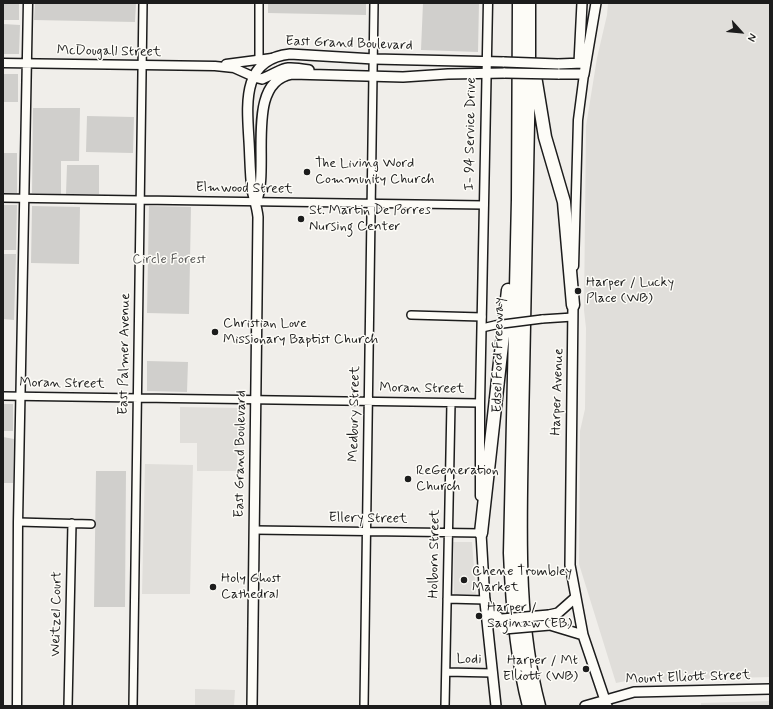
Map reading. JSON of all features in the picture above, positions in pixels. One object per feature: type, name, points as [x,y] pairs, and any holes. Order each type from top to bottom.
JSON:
[{"type":"highway","name":"Edsel Ford Freeway","points":[[519,3],[518,199],[510,553],[511,584],[517,644],[529,706]]},
{"type":"highway","name":"Edsel Ford Freeway","points":[[529,3],[523,373],[522,587],[528,647],[539,706]]},
{"type":"highway","points":[[529,46],[545,137],[564,202],[573,311]]},
{"type":"highway","points":[[481,533],[518,199]]},
{"type":"main road","points":[[582,3],[584,74]]},
{"type":"main road","points":[[583,63],[596,3]]},
{"type":"main road","name":"East Grand Boulevard","points":[[252,706],[258,225],[256,202],[251,184],[247,106],[248,96],[254,77],[263,65],[275,57],[290,54],[374,59],[558,64],[583,63]]},
{"type":"main road","points":[[254,77],[262,79],[278,70],[290,67],[330,74]]},
{"type":"main road","name":"East Grand Boulevard","points":[[256,202],[261,186],[264,110],[269,90],[280,78],[292,74],[330,74],[374,77],[486,73],[584,74]]},
{"type":"main road","points":[[247,106],[256,102],[261,104],[264,110]]},
{"type":"main road","name":"Harper Avenue","points":[[573,311],[573,401],[569,518],[570,565],[583,635],[606,703]]},
{"type":"main road","points":[[481,533],[496,706]]},
{"type":"main road","points":[[486,601],[492,613],[502,619],[558,613],[576,597]]},
{"type":"main road","points":[[489,639],[496,632],[504,629],[550,625],[583,635]]},
{"type":"main road","name":"Mount Elliott Street","points":[[585,706],[606,703],[625,693],[642,691],[770,689]]},
{"type":"street","points":[[17,706],[18,522],[22,397],[28,3]]},
{"type":"street","name":"East Palmer Avenue","points":[[133,706],[144,3]]},
{"type":"street","points":[[259,3],[259,60]]},
{"type":"street","name":"Medbury Street","points":[[364,706],[374,3]]},
{"type":"street","name":"I- 94 Service Drive","points":[[482,317],[488,3]]},
{"type":"street","name":"McDougall Street","points":[[216,66],[275,57]]},
{"type":"street","name":"McDougall Street","points":[[3,63],[216,66],[234,68],[254,77]]},
{"type":"street","name":"Harper Avenue","points":[[573,311],[578,127],[584,74]]},
{"type":"street","name":"Elmwood Street","points":[[3,198],[484,205]]},
{"type":"street","points":[[482,328],[495,325],[542,320],[573,311]]},
{"type":"street","points":[[411,315],[482,317],[480,403],[481,533]]},
{"type":"street","name":"Moran Street","points":[[3,396],[480,403]]},
{"type":"street","name":"Holborn Street","points":[[445,706],[451,403]]},
{"type":"street","points":[[18,522],[91,524]]},
{"type":"street","name":"Weitzel Court","points":[[68,706],[72,523]]},
{"type":"street","name":"Ellery Street","points":[[254,530],[481,533]]},
{"type":"street","points":[[447,599],[486,601]]},
{"type":"street","name":"Lodi","points":[[446,672],[493,673]]},
{"type":"shaded area","points":[[608,3],[770,3],[770,677],[626,681],[616,683],[579,564],[580,431],[585,409],[586,328],[584,310],[586,126]]},
{"type":"shaded area","points":[[180,407],[238,408],[237,471],[197,471],[197,443],[180,443]]},
{"type":"shaded area","points":[[145,464],[193,465],[190,594],[142,594]]},
{"type":"shaded area","points":[[453,542],[472,542],[476,594],[454,594]]},
{"type":"shaded area","points":[[195,689],[235,690],[234,706],[195,706]]},
{"type":"shaded area","points":[[770,701],[770,706],[701,706],[701,703]]},
{"type":"green space","points":[[3,3],[19,3],[19,20],[3,20]]},
{"type":"green space","points":[[35,3],[136,3],[135,22],[34,20]]},
{"type":"green space","points":[[268,3],[366,3],[366,15],[268,13]]},
{"type":"green space","points":[[423,3],[479,3],[478,52],[421,50]]},
{"type":"green space","points":[[3,24],[20,25],[19,54],[3,54]]},
{"type":"green space","points":[[3,74],[18,74],[18,102],[3,102]]},
{"type":"green space","points":[[33,108],[80,108],[79,161],[61,161],[61,194],[32,193]]},
{"type":"green space","points":[[87,116],[134,117],[133,153],[86,152]]},
{"type":"green space","points":[[3,153],[17,153],[17,193],[3,193]]},
{"type":"green space","points":[[67,165],[99,165],[99,194],[66,194]]},
{"type":"green space","points":[[3,205],[17,205],[16,250],[3,250]]},
{"type":"green space","points":[[32,206],[80,207],[79,264],[31,263]]},
{"type":"green space","name":"Circle Forest","points":[[149,206],[191,207],[189,314],[147,313]]},
{"type":"green space","points":[[3,254],[16,254],[14,320],[3,319]]},
{"type":"green space","points":[[147,361],[188,362],[187,392],[147,391]]},
{"type":"green space","points":[[3,404],[13,404],[13,431],[3,431]]},
{"type":"green space","points":[[3,437],[14,439],[13,483],[3,483]]},
{"type":"green space","points":[[96,471],[126,471],[125,607],[94,607]]},
{"type":"place","name":"The Living Word Community Church","points":[[307,172]]},
{"type":"place","name":"St. Martin De Porres Nursing Center","points":[[301,219]]},
{"type":"place","name":"Harper / Lucky Place (WB)","points":[[578,291]]},
{"type":"place","name":"Christian Love Missionary Baptist Church","points":[[215,332]]},
{"type":"place","name":"ReGeneration Church","points":[[408,479]]},
{"type":"place","name":"Chene Trombley Market","points":[[464,580]]},
{"type":"place","name":"Holy Ghost Cathedral","points":[[213,587]]},
{"type":"place","name":"Harper / Saginaw (EB)","points":[[479,616]]},
{"type":"place","name":"Harper / Mt Elliott (WB)","points":[[586,669]]}]
